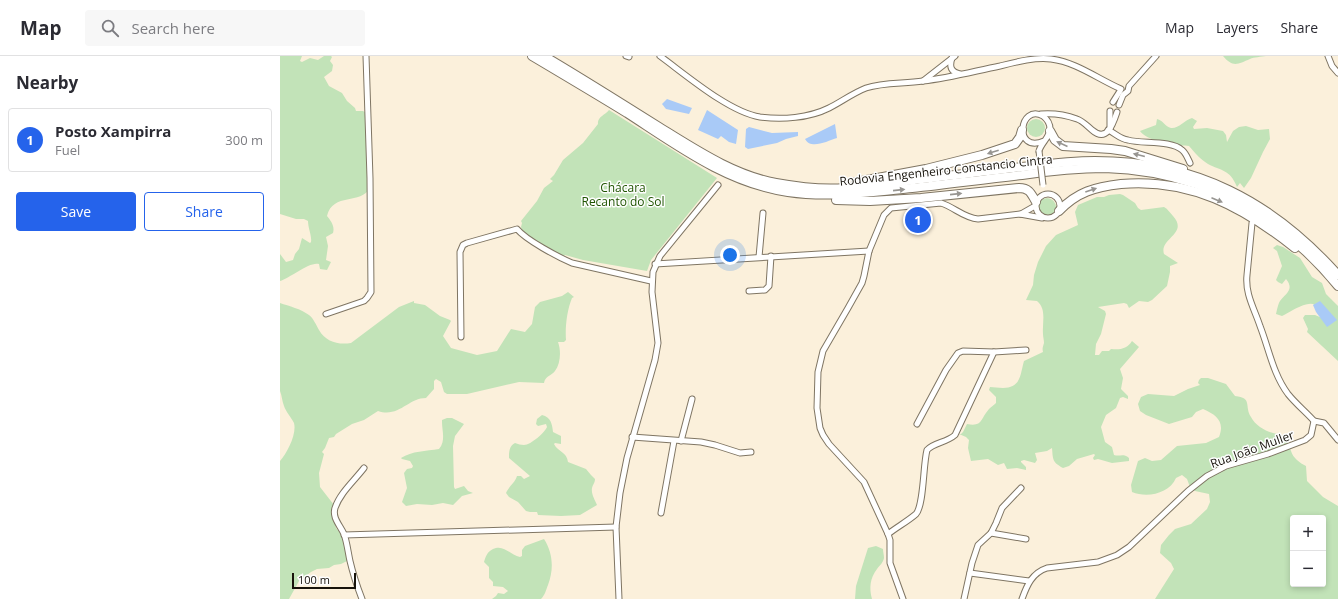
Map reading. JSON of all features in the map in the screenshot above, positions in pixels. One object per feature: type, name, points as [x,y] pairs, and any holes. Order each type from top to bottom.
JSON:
[{"type":"highway","name":"Rodovia Engenheiro Constancio Cintra","points":[[532,56],[700,159],[720,170],[766,188],[805,190],[843,189],[1026,166],[1093,161],[1159,167],[1215,184],[1258,206],[1278,219],[1309,245],[1338,275]]},
{"type":"highway","name":"Rodovia Engenheiro Constancio Cintra","points":[[544,56],[605,92],[678,139],[727,166],[740,172],[805,190],[842,195],[1060,170],[1104,168],[1147,172],[1187,181],[1203,186],[1236,201],[1271,222],[1306,251],[1338,286]]},
{"type":"highway","points":[[1050,128],[1055,140],[1063,146],[1105,148],[1125,151],[1186,169],[1215,184]]},
{"type":"highway","points":[[805,190],[926,169],[982,155],[1015,144],[1020,137],[1022,130]]},
{"type":"highway","points":[[1059,212],[1068,201],[1075,196],[1110,185],[1142,183],[1163,184],[1191,190],[1219,200],[1255,218],[1328,274]]},
{"type":"highway","points":[[805,190],[817,198],[887,200],[1025,188],[1031,193],[1037,202]]},
{"type":"street","points":[[326,314],[364,301],[371,292],[370,178],[366,56]]},
{"type":"street","points":[[660,56],[722,101],[740,110],[759,116],[784,118],[811,115],[828,109],[857,92],[874,86],[922,81],[1052,57],[1079,68],[1121,91]]},
{"type":"street","points":[[1113,102],[1121,91],[1126,86],[1129,86],[1156,56]]},
{"type":"street","points":[[1328,56],[1332,66],[1338,73]]},
{"type":"street","points":[[922,81],[954,57]]},
{"type":"street","points":[[954,57],[950,65],[955,73],[961,74]]},
{"type":"street","points":[[1119,105],[1121,91]]},
{"type":"street","points":[[1109,129],[1110,111]]},
{"type":"street","points":[[1042,218],[1036,211],[1037,202],[1043,186],[1039,151],[1033,143],[1024,136],[1022,125],[1028,117],[1038,114],[1061,114],[1077,118],[1094,131],[1101,134],[1107,133],[1114,122],[1117,112]]},
{"type":"street","points":[[1038,114],[1047,120],[1050,128]]},
{"type":"street","points":[[1033,143],[1039,143],[1048,136],[1050,128],[1056,118],[1066,116]]},
{"type":"street","points":[[1109,129],[1122,139],[1159,143],[1178,148],[1184,152],[1190,163]]},
{"type":"street","points":[[1039,151],[1044,140]]},
{"type":"street","points":[[619,599],[616,527],[620,493],[632,436],[655,360],[657,333],[652,280],[655,264],[668,245],[718,185]]},
{"type":"street","points":[[903,599],[890,563],[890,540],[888,534],[864,482],[829,444],[820,428],[817,408],[818,372],[822,356],[828,341],[862,283],[870,250],[884,215],[891,208],[941,203],[970,218],[978,219],[1020,214],[1047,219],[1052,218],[1059,212],[1059,202],[1056,197],[1043,186]]},
{"type":"street","points":[[1020,214],[1047,194],[1052,195]]},
{"type":"street","points":[[759,257],[763,213]]},
{"type":"street","points":[[1247,214],[1251,232]]},
{"type":"street","points":[[1255,218],[1251,232],[1246,283],[1250,302],[1260,325],[1272,363],[1282,384],[1291,398],[1314,421],[1324,423],[1338,440]]},
{"type":"street","points":[[461,337],[460,252],[463,245],[467,243],[516,230],[572,263],[652,280]]},
{"type":"street","points":[[655,264],[870,250]]},
{"type":"street","points":[[749,291],[765,290],[770,286],[771,256]]},
{"type":"street","points":[[917,424],[946,370],[956,356],[963,351],[994,352],[1026,350]]},
{"type":"street","points":[[888,534],[918,511],[921,502],[922,482],[927,450],[933,445],[948,441],[955,435],[994,352]]},
{"type":"street","points":[[681,441],[692,399]]},
{"type":"street","name":"Rua João Muller","points":[[1029,581],[1034,575],[1047,568],[1098,562],[1117,555],[1129,547],[1188,491],[1207,476],[1226,466],[1268,454],[1306,440],[1311,435],[1314,421]]},
{"type":"street","points":[[632,436],[709,444],[740,453],[751,452]]},
{"type":"street","points":[[661,513],[674,440]]},
{"type":"street","points":[[362,599],[353,574],[344,535],[336,520],[335,509],[345,491],[364,468]]},
{"type":"street","points":[[964,599],[978,545],[990,533],[1002,508],[1021,488]]},
{"type":"street","points":[[344,535],[616,527]]},
{"type":"street","points":[[990,533],[1026,539]]},
{"type":"street","points":[[970,573],[1029,581],[1022,599]]},
{"type":"green space","points":[[280,56],[302,56],[300,61],[302,62],[310,58],[318,60],[324,56],[332,57],[330,61],[333,65],[332,71],[324,77],[329,86],[342,93],[356,111],[363,111],[366,113],[370,188],[366,193],[341,201],[330,209],[327,216],[332,224],[333,233],[326,237],[328,246],[326,260],[331,262],[327,270],[320,269],[319,264],[315,264],[305,267],[280,281],[280,254],[286,262],[293,260],[299,249],[302,238],[310,243],[311,240],[308,221],[280,214]]},
{"type":"green space","points":[[1223,56],[1266,56],[1233,64]]},
{"type":"green space","name":"Chácara Recanto do Sol","points":[[609,110],[717,178],[651,260],[647,271],[583,260],[565,255],[561,258],[524,235],[521,227],[521,221],[537,201],[544,188],[553,181],[550,179],[563,160],[583,143],[598,124],[600,118]]},
{"type":"green space","points":[[1192,118],[1197,121],[1193,127],[1194,129],[1207,128],[1223,131],[1226,135],[1227,142],[1233,131],[1239,127],[1246,126],[1258,130],[1269,129],[1270,139],[1251,178],[1244,188],[1240,183],[1237,187],[1225,171],[1205,162],[1189,146],[1160,142],[1142,134],[1140,131],[1156,125],[1157,119],[1167,126],[1174,128]]},
{"type":"green space","points":[[1036,119],[1042,122],[1045,128],[1042,134],[1036,137],[1030,134],[1027,128],[1030,122]]},
{"type":"green space","points":[[1120,194],[1135,203],[1141,210],[1164,207],[1173,216],[1178,227],[1164,249],[1164,254],[1178,263],[1170,266],[1167,286],[1152,300],[1148,302],[1139,301],[1129,308],[1127,304],[1124,303],[1098,307],[1105,311],[1106,314],[1101,334],[1096,344],[1095,355],[1099,355],[1102,351],[1123,348],[1128,346],[1132,341],[1139,347],[1120,369],[1123,378],[1121,389],[1128,396],[1128,399],[1123,397],[1120,398],[1116,408],[1106,415],[1101,427],[1105,442],[1112,447],[1114,455],[1125,456],[1129,458],[1129,461],[1112,463],[1098,459],[1094,460],[1094,454],[1077,459],[1069,466],[1063,468],[1054,460],[1052,448],[1047,451],[1035,453],[1037,460],[1035,463],[1024,460],[1021,461],[1026,467],[1026,470],[1017,468],[1007,469],[1004,463],[998,465],[988,459],[971,461],[968,448],[969,440],[959,434],[963,432],[967,424],[972,425],[979,423],[989,409],[996,403],[996,397],[989,390],[990,387],[1003,388],[1013,386],[1019,380],[1024,361],[1043,352],[1044,343],[1042,308],[1037,301],[1026,300],[1033,285],[1038,262],[1046,246],[1056,235],[1078,225],[1075,212],[1078,205],[1097,197]]},
{"type":"green space","points":[[1047,198],[1051,199],[1055,203],[1055,211],[1051,215],[1047,216],[1043,215],[1039,211],[1038,207],[1039,203],[1043,199]]},
{"type":"green space","points":[[1277,245],[1283,247],[1300,258],[1312,277],[1322,283],[1326,294],[1338,306],[1338,361],[1307,332],[1308,329],[1303,318],[1305,315],[1315,315],[1327,320],[1317,306],[1307,304],[1282,316],[1276,314],[1279,302],[1288,292],[1290,286],[1286,279],[1282,284],[1276,280],[1282,266],[1277,251],[1273,248]]},
{"type":"green space","points":[[568,292],[574,297],[570,303],[568,313],[566,340],[564,342],[558,342],[560,353],[557,368],[547,377],[544,383],[519,382],[467,394],[447,394],[444,392],[441,382],[436,379],[434,381],[434,389],[426,398],[414,401],[392,412],[378,411],[364,420],[352,424],[336,434],[334,437],[329,438],[322,452],[324,454],[319,473],[320,487],[334,505],[334,519],[336,528],[343,536],[348,555],[347,561],[329,568],[317,569],[311,572],[299,581],[289,599],[280,599],[280,461],[291,443],[295,427],[284,406],[280,391],[280,303],[299,309],[309,315],[314,320],[322,334],[329,340],[346,344],[351,343],[399,307],[414,301],[414,303],[425,305],[440,316],[451,321],[443,336],[451,348],[477,355],[497,351],[511,329],[525,332],[532,324],[535,307],[540,302],[562,296]]},
{"type":"green space","points":[[1201,378],[1208,378],[1226,384],[1235,396],[1244,399],[1247,403],[1249,413],[1255,423],[1267,431],[1285,437],[1293,456],[1306,466],[1307,481],[1323,497],[1338,506],[1338,599],[1155,599],[1174,569],[1171,563],[1160,553],[1161,545],[1175,529],[1191,524],[1207,509],[1210,502],[1209,494],[1195,491],[1190,487],[1187,479],[1182,475],[1176,478],[1168,488],[1163,491],[1144,495],[1132,492],[1131,485],[1138,461],[1145,458],[1152,461],[1161,460],[1177,446],[1206,443],[1219,437],[1221,427],[1216,417],[1203,409],[1196,412],[1192,417],[1169,424],[1146,415],[1140,411],[1138,404],[1141,397],[1148,394],[1174,396],[1200,385],[1198,383]]},
{"type":"green space","points":[[542,415],[549,419],[553,432],[561,436],[561,444],[554,444],[566,456],[568,462],[586,469],[595,479],[592,490],[593,497],[597,505],[580,515],[538,515],[537,512],[526,511],[518,502],[509,497],[506,493],[517,476],[521,476],[524,479],[530,476],[509,458],[510,447],[515,443],[522,445],[527,444],[534,441],[541,435],[547,427],[546,424],[538,426],[536,424],[537,419]]},
{"type":"green space","points":[[452,418],[464,424],[455,436],[453,446],[454,487],[455,489],[464,486],[468,491],[473,493],[462,496],[453,505],[443,503],[406,506],[402,502],[407,488],[404,473],[407,469],[412,468],[413,466],[410,461],[401,458],[414,453],[439,449],[443,439],[442,420]]},
{"type":"green space","points":[[544,539],[551,555],[552,567],[550,579],[541,599],[492,599],[498,593],[504,594],[508,591],[503,587],[493,586],[493,582],[489,578],[489,567],[484,562],[488,553],[493,549],[500,548],[520,557],[522,556],[522,550],[525,546]]},
{"type":"green space","points":[[876,546],[883,549],[884,558],[872,580],[870,587],[872,599],[855,599],[856,586],[868,548]]},
{"type":"water","points":[[667,99],[692,108],[689,114],[666,109],[662,104]]},
{"type":"water","points":[[707,110],[738,130],[736,144],[729,142],[721,136],[718,139],[698,130]]},
{"type":"water","points":[[835,124],[837,138],[820,144],[811,144],[805,139]]},
{"type":"water","points":[[749,127],[772,133],[798,132],[798,136],[777,143],[748,149],[745,147],[746,129]]},
{"type":"water","points":[[1320,301],[1337,320],[1327,327],[1316,312],[1313,305]]},
{"type":"place","name":"Posto Xampirra","points":[[918,220]]}]
